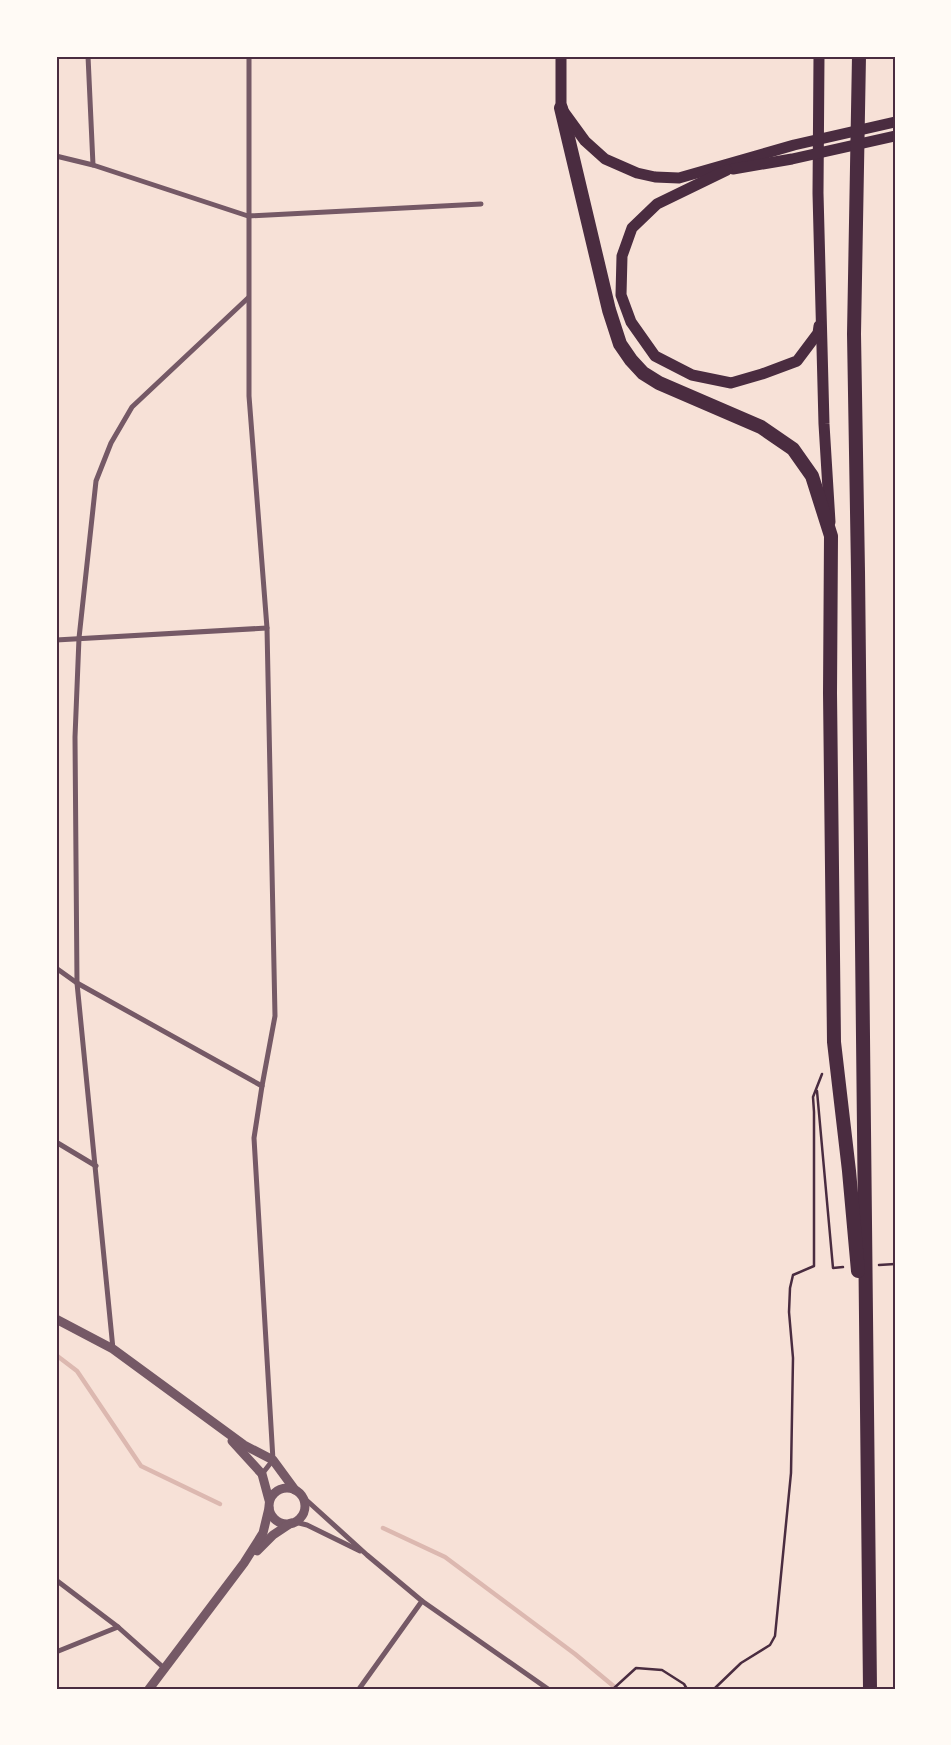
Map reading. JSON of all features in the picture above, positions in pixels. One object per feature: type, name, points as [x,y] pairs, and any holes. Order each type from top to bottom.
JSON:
[{"type":"highway","points":[[859,56],[854,334],[870,1689]]},
{"type":"highway","points":[[561,108],[609,310],[620,344],[643,373],[659,383],[761,428],[793,449],[812,476],[831,536],[830,693],[834,1042],[849,1171],[855,1253],[866,1323]]},
{"type":"main road","points":[[561,56],[561,108],[585,141],[605,159],[655,177],[680,178],[792,159],[895,136]]},
{"type":"main road","points":[[819,56],[818,193],[824,424],[831,536]]},
{"type":"main road","points":[[680,178],[794,145],[895,122]]},
{"type":"main road","points":[[727,170],[657,204],[632,228],[622,256],[621,296],[631,322],[655,356],[692,375],[731,383],[797,361],[818,333],[821,304]]},
{"type":"street","points":[[88,56],[93,166]]},
{"type":"street","points":[[249,56],[249,396],[267,628],[275,1016],[254,1138],[273,1460],[262,1474]]},
{"type":"street","points":[[56,156],[248,216],[481,204]]},
{"type":"street","points":[[113,1349],[77,982],[75,737],[79,638],[96,481],[111,443],[132,407],[248,298]]},
{"type":"street","points":[[56,640],[267,628]]},
{"type":"street","points":[[56,968],[77,982],[262,1086]]},
{"type":"street","points":[[56,1142],[96,1166]]},
{"type":"street","points":[[56,1319],[113,1349],[244,1444],[273,1460],[295,1490],[367,1555],[422,1601],[548,1689]]},
{"type":"street","points":[[221,1428],[262,1474],[271,1514],[280,1523],[294,1522],[307,1525],[367,1555]]},
{"type":"street","points":[[149,1689],[244,1563],[264,1533],[272,1496],[280,1489],[295,1490]]},
{"type":"street","points":[[244,1563],[273,1535],[294,1522],[304,1511],[303,1497]]},
{"type":"street","points":[[56,1580],[118,1627],[164,1668]]},
{"type":"street","points":[[359,1689],[422,1601]]},
{"type":"street","points":[[56,1652],[118,1627]]},
{"type":"path","points":[[714,1689],[741,1663],[770,1645],[776,1636],[791,1473],[793,1358],[789,1312],[790,1288],[793,1276],[814,1266],[813,1097],[822,1074]]},
{"type":"path","points":[[817,1090],[820,1124]]},
{"type":"path","points":[[613,1689],[636,1668],[662,1670],[684,1684],[687,1689]]},
{"type":"waterway","points":[[56,1355],[77,1371],[141,1466],[220,1504]]},
{"type":"waterway","points":[[383,1528],[445,1557],[575,1654],[617,1689]]}]
